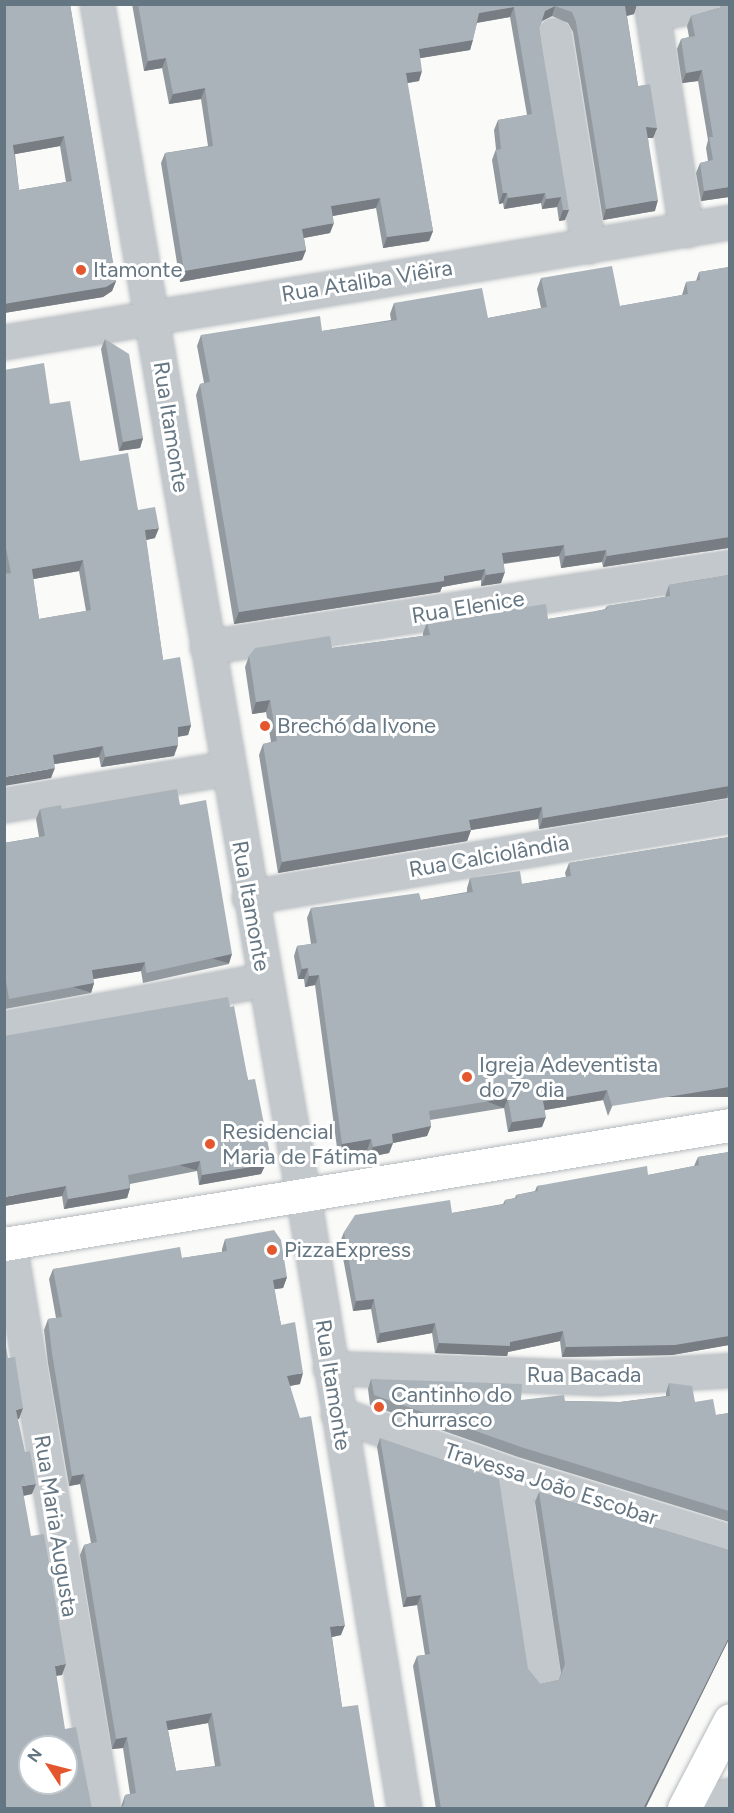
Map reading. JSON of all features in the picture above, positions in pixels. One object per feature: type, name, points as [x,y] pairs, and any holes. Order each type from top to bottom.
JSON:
[{"type":"main road","points":[[7,1244],[729,1125]]},
{"type":"main road","points":[[684,1809],[729,1720]]},
{"type":"street","name":"Rua Itamonte","points":[[97,4],[153,315],[249,897],[303,1195],[404,1809]]},
{"type":"street","points":[[686,230],[652,9],[704,4]]},
{"type":"street","points":[[554,35],[588,246]]},
{"type":"street","name":"Rua Ataliba Viêira","points":[[4,342],[153,315],[729,222]]},
{"type":"street","name":"Rua Elenice","points":[[207,647],[729,567]]},
{"type":"street","points":[[4,805],[227,768]]},
{"type":"street","name":"Rua Calciolândia","points":[[249,897],[729,816]]},
{"type":"street","points":[[4,1028],[264,980]]},
{"type":"street","name":"Rua Maria Augusta","points":[[7,1244],[103,1809]]},
{"type":"street","name":"Rua Bacada","points":[[330,1368],[597,1378],[729,1370]]},
{"type":"street","name":"Travessa João Escobar","points":[[338,1414],[512,1475],[729,1542]]},
{"type":"street","points":[[512,1475],[543,1676]]},
{"type":"street","points":[[684,1809],[729,1796]]},
{"type":"building","points":[[4,4],[70,4],[116,281],[106,287],[4,304]],"holes":[[[64,136],[72,181],[19,190],[13,145]]]},
{"type":"building","points":[[138,4],[635,4],[625,6],[638,86],[650,84],[657,128],[646,127],[658,200],[606,209],[576,22],[572,12],[555,6],[545,11],[539,28],[569,210],[563,210],[561,197],[546,199],[545,193],[508,198],[507,193],[503,193],[496,150],[501,149],[498,120],[532,114],[514,7],[479,13],[473,40],[419,49],[422,71],[406,73],[433,231],[387,237],[380,198],[331,206],[334,223],[302,229],[306,250],[184,271],[165,153],[213,146],[205,88],[173,94],[166,58],[148,61]]},
{"type":"building","points":[[721,4],[729,4],[729,187],[704,191],[700,163],[713,160],[709,137],[713,137],[702,70],[686,73],[681,39],[695,36],[691,16],[720,8]]},
{"type":"building","points":[[612,266],[620,306],[688,294],[686,282],[700,280],[699,272],[729,267],[729,537],[607,556],[606,550],[565,556],[564,545],[502,553],[505,572],[486,575],[485,569],[444,576],[444,581],[239,612],[200,384],[210,382],[201,335],[320,316],[322,331],[397,320],[394,303],[482,288],[488,318],[547,307],[541,278]]},
{"type":"building","points":[[105,339],[129,354],[143,438],[123,442]]},
{"type":"building","points":[[44,363],[50,404],[70,401],[80,461],[128,453],[138,510],[155,507],[159,528],[145,530],[163,660],[180,657],[191,725],[178,727],[178,745],[105,757],[103,746],[53,755],[55,768],[4,777],[4,574],[11,573],[4,538],[4,370]],"holes":[[[83,560],[91,610],[39,619],[32,569]]]},
{"type":"building","points":[[729,575],[729,786],[543,818],[542,807],[469,820],[471,830],[282,862],[263,744],[277,741],[270,700],[256,702],[249,656],[255,648],[330,636],[332,648],[430,635],[427,622],[546,604],[548,619],[607,609],[607,606],[670,596],[669,585]]},
{"type":"building","points":[[177,789],[180,805],[206,800],[232,954],[146,973],[145,962],[92,970],[94,983],[9,999],[6,981],[4,981],[4,843],[45,836],[40,809],[61,805],[62,809]]},
{"type":"building","points":[[729,837],[729,1087],[612,1106],[607,1090],[543,1101],[546,1117],[512,1122],[508,1098],[429,1111],[431,1126],[392,1134],[393,1143],[373,1147],[371,1139],[342,1144],[319,975],[309,976],[308,968],[302,969],[297,946],[317,943],[311,908],[419,893],[421,900],[473,892],[470,878],[520,871],[522,884],[571,876],[569,863]]},
{"type":"building","points":[[228,997],[230,1007],[234,1006],[248,1080],[255,1079],[270,1154],[264,1165],[202,1175],[200,1161],[128,1175],[130,1188],[120,1190],[68,1199],[66,1186],[4,1197],[4,1036]]},
{"type":"building","points":[[729,1152],[729,1336],[675,1345],[566,1347],[563,1331],[510,1342],[510,1346],[439,1343],[435,1323],[380,1333],[374,1299],[356,1301],[344,1232],[355,1215],[450,1200],[452,1213],[505,1204],[505,1200],[517,1198],[516,1195],[538,1191],[537,1186],[647,1166],[648,1175],[699,1165],[698,1157]]},
{"type":"building","points":[[274,1230],[281,1240],[287,1277],[273,1280],[281,1325],[295,1322],[303,1373],[287,1376],[300,1418],[311,1416],[345,1625],[330,1627],[342,1707],[358,1705],[375,1809],[119,1809],[124,1805],[125,1795],[136,1793],[127,1737],[116,1739],[84,1545],[97,1542],[84,1474],[72,1476],[52,1353],[48,1319],[62,1317],[53,1269],[180,1247],[182,1258],[227,1251],[225,1239]],"holes":[[[212,1713],[221,1766],[176,1771],[166,1721]]]},
{"type":"building","points":[[4,1334],[8,1358],[15,1357],[23,1408],[16,1410],[25,1452],[30,1451],[36,1484],[22,1486],[31,1536],[44,1534],[66,1664],[55,1666],[65,1729],[76,1727],[78,1735],[18,1735],[18,1795],[78,1795],[78,1737],[92,1809],[4,1809]]},
{"type":"building","points":[[371,1379],[522,1384],[521,1400],[564,1395],[565,1401],[620,1402],[670,1396],[669,1383],[692,1386],[695,1402],[713,1399],[716,1415],[729,1413],[729,1511],[521,1447],[374,1395]]},
{"type":"building","points":[[380,1438],[499,1479],[528,1669],[540,1684],[559,1680],[565,1664],[539,1492],[729,1550],[729,1637],[643,1809],[441,1809],[417,1656],[430,1654],[421,1595],[407,1597]]},
{"type":"place","name":"Itamonte","points":[[81,270]]},
{"type":"place","name":"Brechó da Ivone","points":[[265,726]]},
{"type":"place","name":"Igreja Adeventista do 7º dia","points":[[467,1077]]},
{"type":"place","name":"Residencial Maria de Fátima","points":[[210,1144]]},
{"type":"place","name":"PizzaExpress","points":[[272,1250]]},
{"type":"place","name":"Cantinho do Churrasco","points":[[379,1407]]}]
